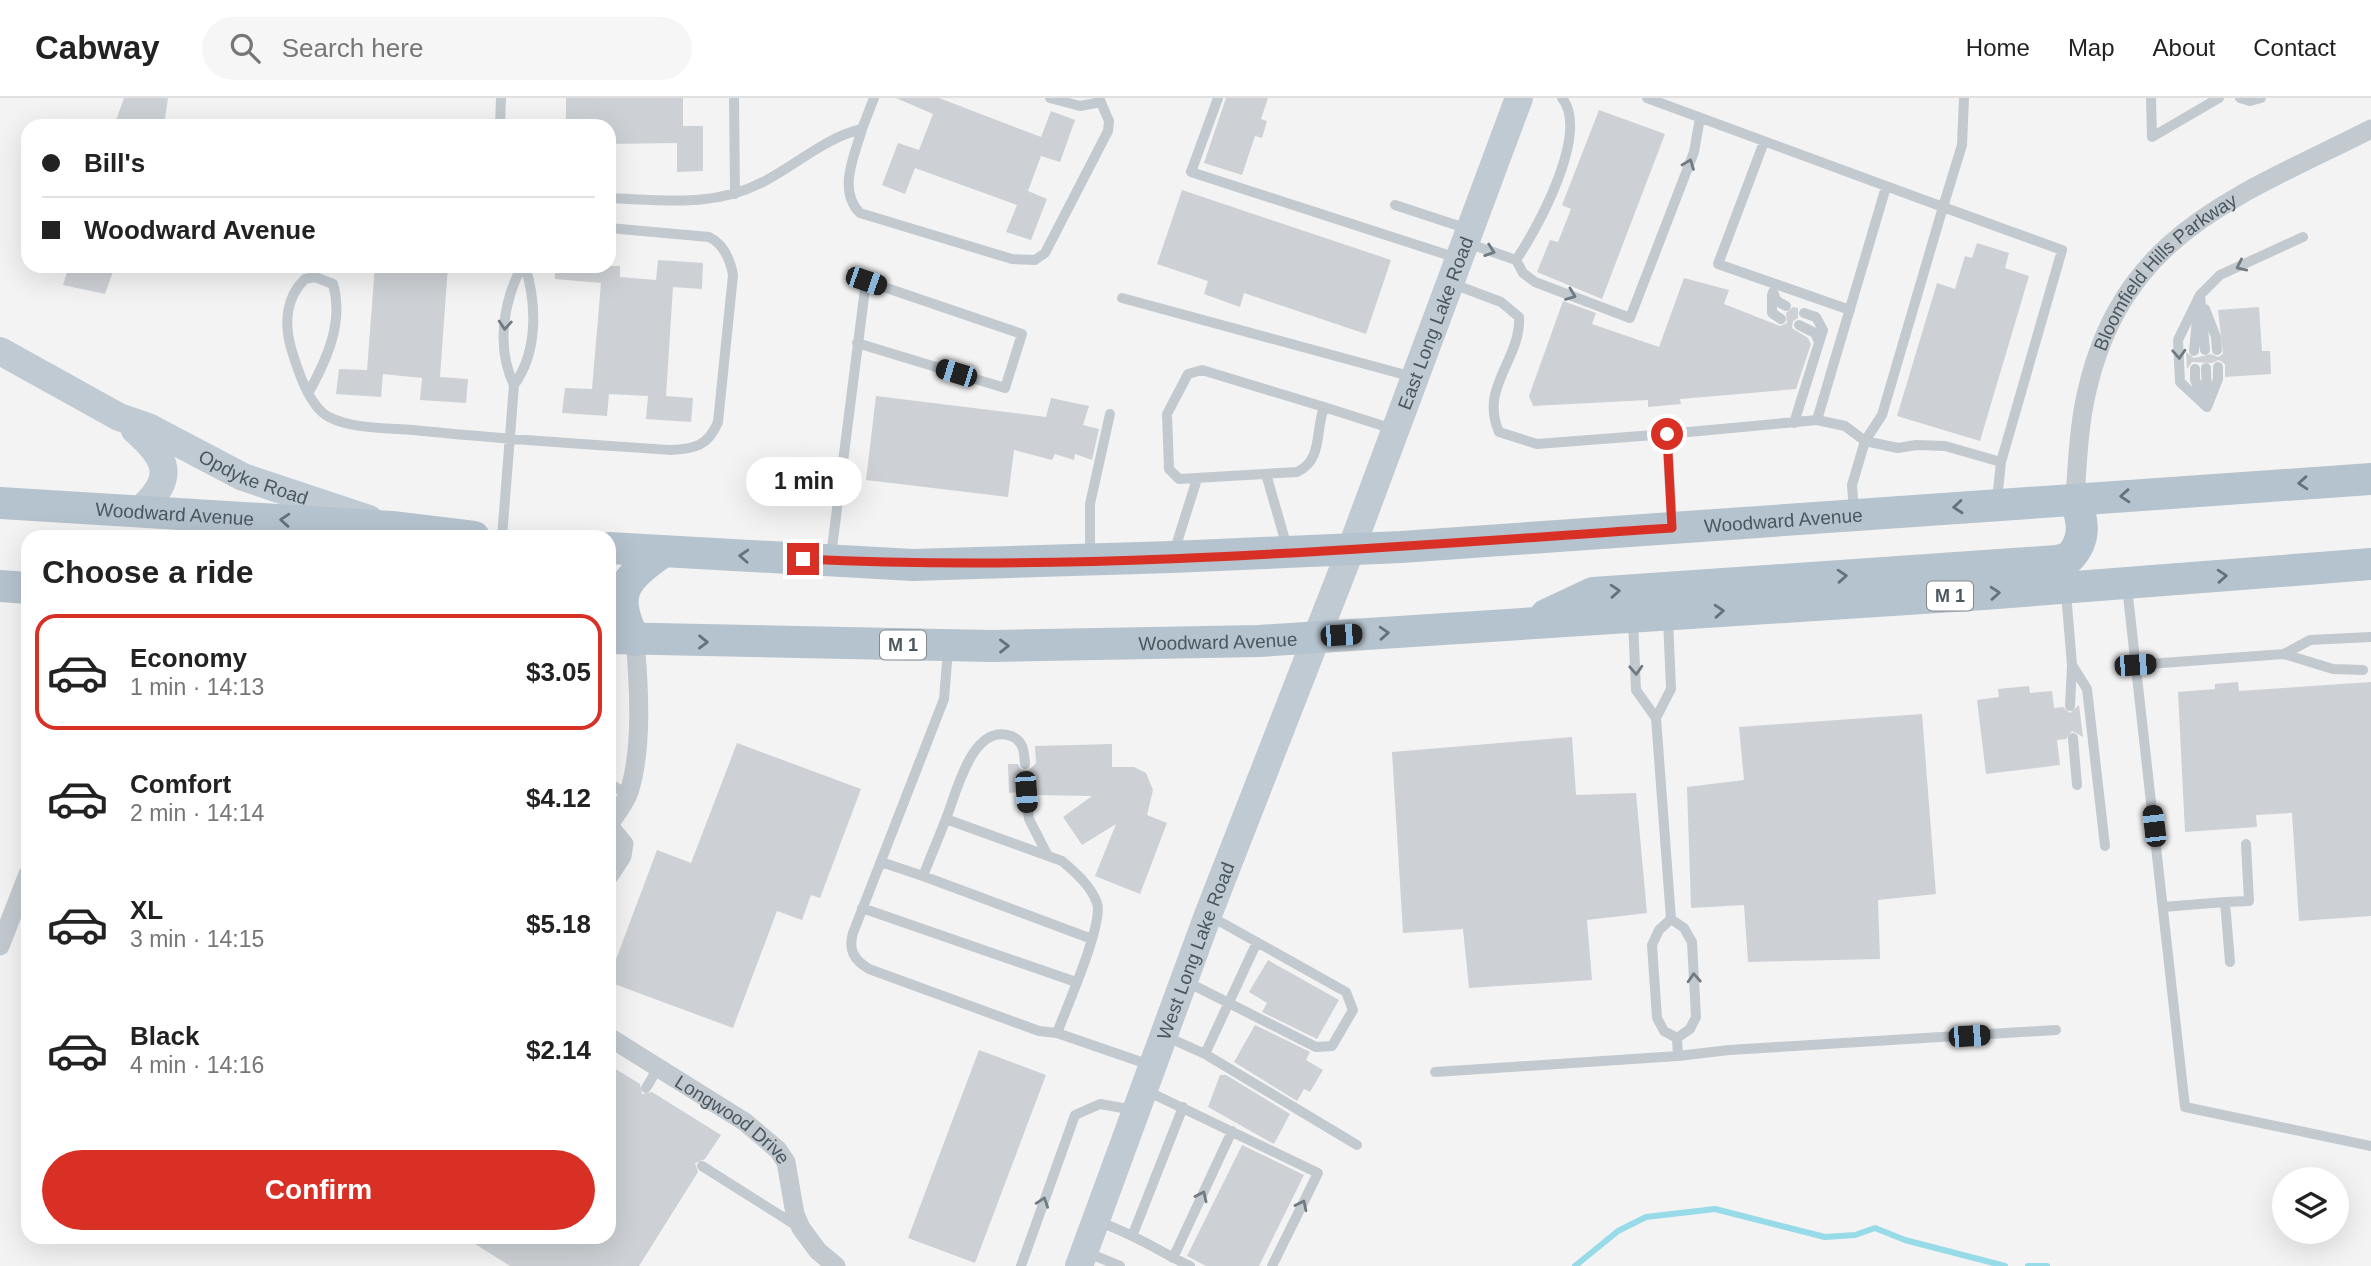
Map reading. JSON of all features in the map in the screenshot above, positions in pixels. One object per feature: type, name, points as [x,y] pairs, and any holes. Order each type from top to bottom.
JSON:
[{"type":"main road","name":"East Long Lake Road","points":[[1316,637],[1518,98]]},
{"type":"main road","name":"Opdyke Road","points":[[0,351],[119,417],[148,427],[243,477],[392,527]]},
{"type":"main road","name":"Opdyke Road","points":[[119,417],[155,448],[162,459],[162,484],[155,496],[140,510]]},
{"type":"main road","name":"Woodward Avenue","points":[[616,549],[913,565],[1172,557],[1351,549],[2371,479]]},
{"type":"main road","points":[[1529,623],[1593,593],[2065,573],[2084,529],[2075,500]]},
{"type":"main road","name":"Woodward Avenue","points":[[0,503],[417,530]]},
{"type":"main road","points":[[0,509],[63,506]]},
{"type":"main road","points":[[622,639],[621,600],[636,570],[663,552]]},
{"type":"main road","name":"Woodward Avenue","points":[[622,639],[949,646],[1316,637],[1668,614],[2065,573],[2126,583],[2371,564]]},
{"type":"main road","points":[[0,586],[21,587]]},
{"type":"main road","name":"West Long Lake Road","points":[[1082,1259],[1208,915],[1316,637]]},
{"type":"street","name":"Bloomfield Hills Parkway","points":[[2075,500],[2084,407],[2094,365],[2113,314],[2136,277],[2162,248],[2197,220],[2371,129]]},
{"type":"street","points":[[616,814],[628,795],[634,767],[638,680],[622,639]]},
{"type":"street","points":[[616,834],[624,844],[622,856],[616,866]]},
{"type":"street","points":[[0,946],[21,892]]},
{"type":"street","name":"Longwood Drive","points":[[616,1041],[746,1122],[778,1150],[790,1176],[795,1214],[801,1228],[818,1251],[836,1266]]},
{"type":"lane","points":[[500,119],[501,98]]},
{"type":"lane","points":[[734,98],[735,194]]},
{"type":"lane","points":[[874,98],[862,129],[848,184],[850,199],[860,213],[1012,259],[1029,261],[1045,253],[1108,131],[1110,121],[1100,100],[1080,106],[1050,98]]},
{"type":"lane","points":[[1218,98],[1191,172],[1358,228],[1460,253],[1516,260]]},
{"type":"lane","points":[[1516,260],[1537,226],[1558,174],[1572,129],[1571,111],[1562,98]]},
{"type":"lane","points":[[1647,98],[2062,250],[2001,463],[1996,503]]},
{"type":"lane","points":[[1855,515],[1852,485],[1865,441],[1882,415],[1956,170],[1965,126],[1964,98]]},
{"type":"lane","points":[[2151,98],[2152,137],[2219,98]]},
{"type":"lane","points":[[2240,98],[2250,101],[2261,98]]},
{"type":"lane","points":[[1516,260],[1523,273],[1535,282],[1630,318],[1693,152],[1700,118]]},
{"type":"lane","points":[[616,198],[696,201],[735,194],[764,181],[845,133],[862,129]]},
{"type":"lane","points":[[1764,142],[1718,264],[1774,290],[1850,310]]},
{"type":"lane","points":[[1817,420],[1886,187]]},
{"type":"lane","points":[[1395,205],[1460,253],[1501,302],[1519,317],[1520,331],[1492,398],[1492,415],[1499,432],[1537,444],[1817,420],[1845,426],[1865,441],[1898,448],[1916,444],[1945,446],[2001,463]]},
{"type":"lane","points":[[309,392],[330,350],[335,315],[332,284],[315,277],[305,279],[298,286],[287,315],[292,351],[309,392],[323,413],[345,422],[510,439],[697,448],[713,433],[719,414],[733,275],[731,262],[721,245],[709,237],[616,229]]},
{"type":"lane","points":[[2207,407],[2180,382],[2178,340],[2200,295],[2220,275],[2303,237]]},
{"type":"lane","points":[[503,530],[514,385],[505,366],[503,353],[507,299],[520,273]]},
{"type":"lane","points":[[514,385],[527,368],[530,342],[534,302],[526,273]]},
{"type":"lane","points":[[831,560],[857,343],[866,281],[1022,334],[1005,388],[857,343]]},
{"type":"lane","points":[[1774,290],[1786,306]]},
{"type":"lane","points":[[1774,290],[1772,313],[1782,318]]},
{"type":"lane","points":[[2200,295],[2216,337],[2217,350]]},
{"type":"lane","points":[[2200,295],[2205,351]]},
{"type":"lane","points":[[2194,351],[2200,295]]},
{"type":"lane","points":[[1122,298],[1413,377]]},
{"type":"lane","points":[[1794,423],[1819,342],[1822,323],[1804,313]]},
{"type":"lane","points":[[1799,325],[1815,333],[1819,342]]},
{"type":"lane","points":[[2207,407],[2218,379],[2218,367]]},
{"type":"lane","points":[[2206,368],[2207,407]]},
{"type":"lane","points":[[2195,369],[2196,380],[2207,407]]},
{"type":"lane","points":[[1324,408],[1317,426],[1317,454],[1310,466],[1297,472],[1197,479],[1179,478],[1170,469],[1167,415],[1188,374],[1202,370],[1394,429]]},
{"type":"lane","points":[[1090,559],[1090,504],[1110,414]]},
{"type":"lane","points":[[1667,434],[1672,528]]},
{"type":"lane","points":[[1266,474],[1288,551]]},
{"type":"lane","points":[[1172,557],[1197,479]]},
{"type":"lane","points":[[2065,573],[2072,665],[2070,706]]},
{"type":"lane","points":[[2126,583],[2185,1107],[2371,1146]]},
{"type":"lane","points":[[1656,718],[1671,689],[1668,614]]},
{"type":"lane","points":[[1633,616],[1636,690],[1656,718],[1671,919]]},
{"type":"lane","points":[[2284,654],[2309,640],[2371,636]]},
{"type":"lane","points":[[949,646],[944,699],[862,908],[850,941],[851,951],[861,964],[1039,1031],[1057,1033],[1144,1089],[1318,1173],[1272,1266]]},
{"type":"lane","points":[[2135,665],[2284,654],[2333,669],[2363,670]]},
{"type":"lane","points":[[2072,665],[2087,688],[2105,846]]},
{"type":"lane","points":[[923,876],[970,758],[982,742],[1005,734],[1016,738],[1024,751],[1025,764]]},
{"type":"lane","points":[[2073,738],[2077,785]]},
{"type":"lane","points":[[616,787],[628,795]]},
{"type":"lane","points":[[1026,792],[1029,818],[1048,856]]},
{"type":"lane","points":[[946,819],[1062,861],[1093,895],[1098,916],[1057,1033]]},
{"type":"lane","points":[[2163,907],[2249,901],[2246,844]]},
{"type":"lane","points":[[881,862],[1092,939]]},
{"type":"lane","points":[[2225,902],[2230,962]]},
{"type":"lane","points":[[862,908],[1076,982]]},
{"type":"lane","points":[[1184,980],[1316,1047],[1332,1046],[1353,1010],[1346,992],[1208,915]]},
{"type":"lane","points":[[1671,919],[1684,928],[1692,942],[1696,1017],[1690,1029],[1677,1038]]},
{"type":"lane","points":[[1671,919],[1659,930],[1652,945],[1657,1018],[1664,1031],[1677,1038]]},
{"type":"lane","points":[[1205,1054],[1257,943]]},
{"type":"lane","points":[[1435,1072],[1678,1056],[1729,1050],[2056,1030]]},
{"type":"lane","points":[[1164,1036],[1205,1054],[1357,1145]]},
{"type":"lane","points":[[1677,1038],[1678,1056]]},
{"type":"lane","points":[[646,1088],[658,1068]]},
{"type":"lane","points":[[1021,1266],[1076,1115],[1144,1089]]},
{"type":"lane","points":[[1133,1234],[1183,1107]]},
{"type":"lane","points":[[1173,1258],[1232,1131]]},
{"type":"lane","points":[[702,1166],[801,1228]]},
{"type":"lane","points":[[1095,1221],[1133,1234],[1139,1241],[1190,1266]]},
{"type":"lane","points":[[1082,1259],[1120,1266]]},
{"type":"building","points":[[124,98],[168,98],[165,119],[116,119]]},
{"type":"building","points":[[566,98],[683,98],[683,126],[703,126],[703,171],[677,172],[677,143],[616,144],[616,119],[566,119]]},
{"type":"building","points":[[896,98],[939,98],[1041,137],[1051,111],[1075,120],[1060,162],[1041,156],[1028,191],[1047,199],[1031,240],[1006,232],[1017,205],[915,168],[905,194],[882,185],[898,143],[919,150],[933,114]]},
{"type":"building","points":[[1226,98],[1268,98],[1261,119],[1267,121],[1262,138],[1255,136],[1242,175],[1204,163]]},
{"type":"building","points":[[1599,110],[1665,134],[1602,299],[1537,272],[1550,240],[1558,242],[1571,209],[1562,205]]},
{"type":"building","points":[[1182,190],[1391,260],[1366,334],[1244,293],[1240,307],[1204,294],[1208,281],[1157,264]]},
{"type":"building","points":[[1977,243],[2009,253],[2005,268],[2029,276],[1980,441],[1897,416],[1937,283],[1955,289],[1965,256],[1972,258]]},
{"type":"building","points":[[658,260],[703,263],[702,289],[673,287],[666,396],[693,398],[691,422],[646,419],[648,396],[609,394],[607,416],[562,413],[565,388],[592,389],[601,283],[555,279],[555,273],[616,273],[616,266],[620,266],[620,277],[656,280]]},
{"type":"building","points":[[67,273],[112,273],[105,294],[63,285]]},
{"type":"building","points":[[374,273],[447,273],[440,377],[468,379],[466,403],[420,400],[422,378],[383,374],[381,397],[336,394],[339,369],[367,370]]},
{"type":"building","points":[[1684,278],[1729,290],[1724,304],[1780,326],[1787,323],[1786,313],[1793,307],[1798,308],[1798,318],[1793,321],[1792,328],[1808,338],[1811,344],[1796,389],[1680,399],[1681,404],[1648,407],[1648,400],[1533,406],[1529,396],[1563,301],[1596,313],[1592,324],[1659,347]]},
{"type":"building","points":[[2259,307],[2262,351],[2270,351],[2271,374],[2225,377],[2225,364],[2219,360],[2212,363],[2192,362],[2187,369],[2186,352],[2194,358],[2211,354],[2218,357],[2223,354],[2218,310]]},
{"type":"building","points":[[876,396],[1046,417],[1051,398],[1089,406],[1083,425],[1099,429],[1092,460],[1075,454],[1074,460],[1055,454],[1052,460],[1014,450],[1008,497],[866,480]]},
{"type":"building","points":[[2238,682],[2239,691],[2371,682],[2371,916],[2299,921],[2292,813],[2256,815],[2257,827],[2185,832],[2178,692],[2215,689],[2215,684]]},
{"type":"building","points":[[2029,686],[2030,693],[2052,691],[2054,708],[2063,707],[2070,713],[2079,705],[2083,737],[2072,731],[2066,739],[2057,740],[2060,765],[1986,774],[1977,700],[1999,697],[1998,689]]},
{"type":"building","points":[[1922,714],[1936,894],[1878,900],[1880,959],[1748,962],[1744,905],[1691,908],[1687,787],[1744,780],[1739,727]]},
{"type":"building","points":[[1572,737],[1576,795],[1636,793],[1647,913],[1587,920],[1592,980],[1469,988],[1463,929],[1403,933],[1392,752]]},
{"type":"building","points":[[737,743],[861,789],[820,898],[811,895],[802,920],[777,911],[733,1028],[616,985],[616,959],[657,850],[691,863]]},
{"type":"building","points":[[1112,744],[1112,767],[1134,767],[1146,773],[1153,790],[1147,815],[1167,823],[1140,894],[1095,876],[1116,824],[1082,845],[1063,817],[1092,796],[1037,795],[1025,785],[1018,792],[1009,793],[1008,764],[1018,764],[1021,770],[1029,770],[1036,763],[1035,746]]},
{"type":"building","points":[[1268,960],[1339,1000],[1317,1039],[1262,1012],[1267,1003],[1249,992]]},
{"type":"building","points":[[1255,1025],[1310,1052],[1306,1060],[1323,1070],[1310,1092],[1304,1089],[1297,1101],[1234,1062]]},
{"type":"building","points":[[979,1050],[1046,1075],[975,1263],[908,1238]]},
{"type":"building","points":[[616,1069],[640,1084],[642,1094],[652,1092],[721,1135],[705,1159],[695,1163],[698,1172],[639,1266],[510,1266],[475,1244],[616,1244]]},
{"type":"building","points":[[1220,1075],[1226,1075],[1290,1114],[1274,1144],[1208,1107]]},
{"type":"building","points":[[1242,1145],[1304,1175],[1259,1266],[1206,1266],[1187,1256]]},
{"type":"waterway","points":[[1575,1266],[1618,1231],[1646,1217],[1715,1209],[1825,1237],[1855,1235],[1875,1228],[1905,1240],[2005,1266]]},
{"type":"waterway","points":[[2028,1266],[2047,1266]]},
{"type":"route","points":[[803,559],[913,565],[1172,557],[1401,547],[1672,528],[1667,434]]}]
